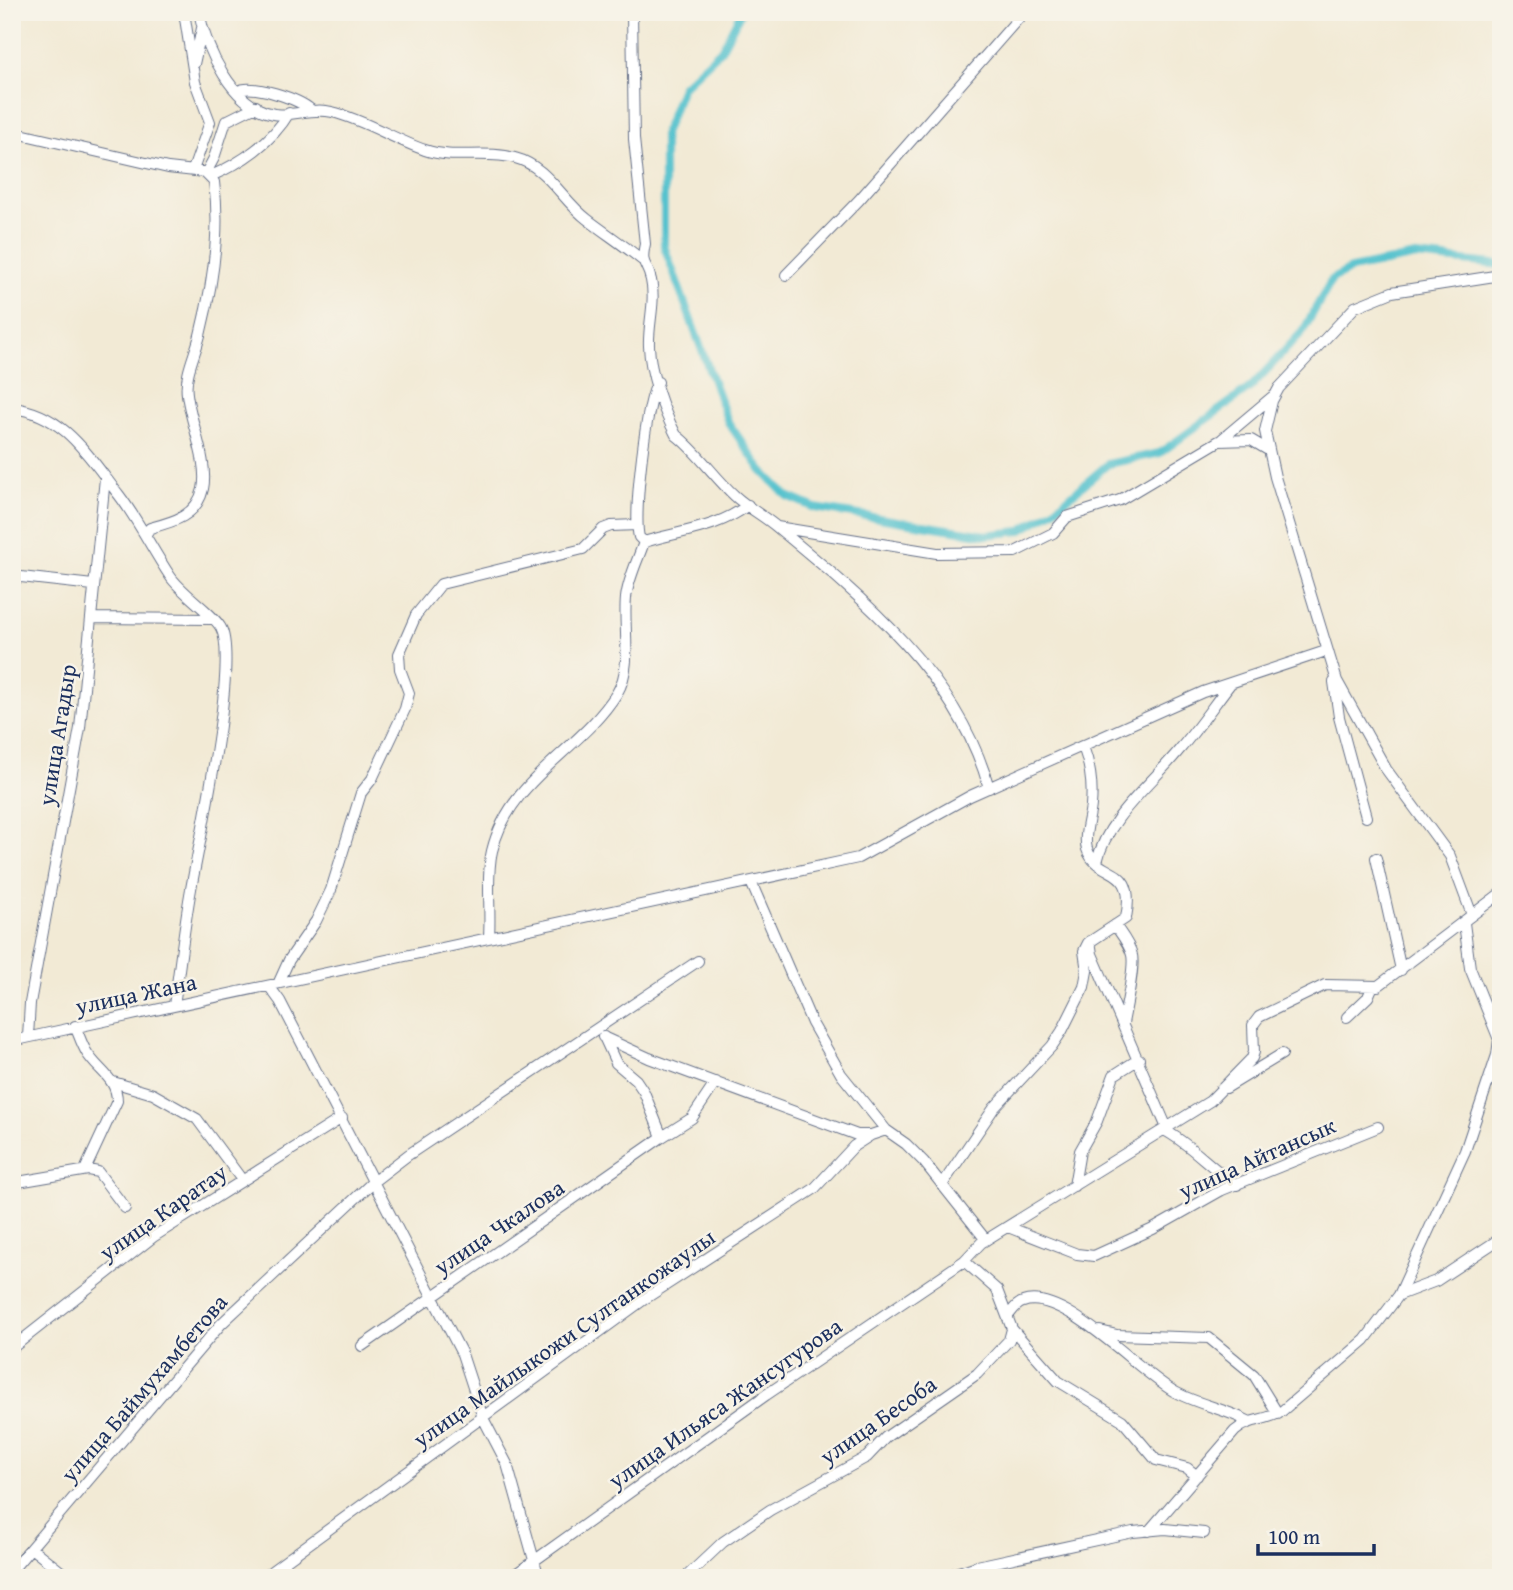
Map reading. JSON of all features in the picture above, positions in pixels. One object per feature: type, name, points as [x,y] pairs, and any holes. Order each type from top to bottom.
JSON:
[{"type":"street","points":[[184,12],[193,72],[210,122],[193,170]]},
{"type":"street","points":[[199,12],[210,51],[238,91],[256,106],[276,114],[311,110],[330,112],[383,129],[425,150],[515,158],[536,167],[584,218],[642,260],[651,278],[653,308],[649,348],[676,435],[737,498],[777,527],[867,606],[930,674],[958,713],[982,764],[989,788]]},
{"type":"street","points":[[632,12],[634,139],[645,244],[642,260]]},
{"type":"street","points":[[786,275],[859,200],[1024,12]]},
{"type":"street","points":[[193,72],[202,27]]},
{"type":"street","points":[[238,91],[252,88],[284,96],[303,103],[311,110]]},
{"type":"street","points":[[210,122],[226,121],[256,106]]},
{"type":"street","points":[[12,132],[209,175],[237,165],[283,125],[289,113]]},
{"type":"street","points":[[145,535],[150,528],[179,520],[188,514],[198,502],[204,488],[186,392],[215,272],[216,199],[209,175],[226,121]]},
{"type":"street","points":[[777,527],[937,554],[1015,552],[1053,533],[1067,517],[1120,500],[1219,441],[1275,394],[1347,315],[1365,302],[1392,292],[1501,275]]},
{"type":"street","points":[[644,542],[639,537],[637,525],[648,410],[658,382]]},
{"type":"street","points":[[1275,394],[1265,421],[1268,450],[1332,668],[1371,745],[1450,856],[1472,915]]},
{"type":"street","points":[[12,408],[32,410],[58,423],[105,478],[145,535],[170,577],[221,627],[227,651],[208,790],[208,813],[191,888],[174,1004]]},
{"type":"street","points":[[1219,441],[1242,439],[1268,450]]},
{"type":"street","name":"улица Агадыр","points":[[28,1037],[30,1003],[80,728],[105,478]]},
{"type":"street","points":[[644,542],[711,526],[748,505]]},
{"type":"street","points":[[539,1578],[507,1464],[483,1418],[462,1354],[274,984],[316,921],[331,890],[351,818],[361,793],[377,769],[405,709],[409,693],[400,669],[399,654],[404,637],[416,615],[441,584],[583,549],[603,529],[637,525]]},
{"type":"street","points":[[489,936],[492,918],[489,869],[499,830],[533,777],[584,732],[617,692],[625,669],[626,596],[644,542]]},
{"type":"street","points":[[12,576],[93,585]]},
{"type":"street","points":[[91,618],[212,619]]},
{"type":"street","name":"улица Жана","points":[[12,1041],[489,936],[751,882],[872,853],[989,788],[1203,692],[1326,651]]},
{"type":"street","points":[[1332,668],[1339,717],[1366,817]]},
{"type":"street","points":[[1097,862],[1101,845],[1113,825],[1182,747],[1231,683]]},
{"type":"street","points":[[942,1185],[994,1108],[1052,1046],[1062,1031],[1084,987],[1087,971],[1084,951],[1090,941],[1126,918],[1128,891],[1122,878],[1097,862],[1087,849],[1092,796],[1083,746]]},
{"type":"street","points":[[1376,858],[1401,970]]},
{"type":"street","points":[[751,882],[812,1023],[841,1074],[886,1130],[906,1144],[942,1185],[986,1240]]},
{"type":"street","points":[[1347,1017],[1368,997],[1372,988],[1401,970],[1501,893]]},
{"type":"street","points":[[1008,1316],[1019,1303],[1028,1300],[1064,1309],[1099,1331],[1143,1370],[1177,1393],[1248,1421],[1271,1418],[1278,1414],[1365,1340],[1399,1295],[1465,1151],[1497,1055],[1500,1041],[1470,968],[1464,923]]},
{"type":"street","points":[[1115,925],[1132,952],[1133,970],[1127,990],[1123,1023]]},
{"type":"street","points":[[1090,941],[1092,954],[1139,1059],[1165,1129],[1237,1185]]},
{"type":"street","name":"улица Баймухамбетова","points":[[12,1570],[221,1324],[374,1181],[408,1155],[600,1033],[698,961]]},
{"type":"street","points":[[1216,1094],[1252,1058],[1253,1025],[1259,1017],[1325,985],[1372,988]]},
{"type":"street","points":[[75,1026],[87,1054],[113,1082],[153,1094],[197,1119],[242,1180]]},
{"type":"street","points":[[600,1033],[716,1082],[857,1135],[871,1135]]},
{"type":"street","points":[[600,1033],[616,1063],[636,1080],[644,1093],[660,1139]]},
{"type":"street","points":[[1216,1094],[1282,1054]]},
{"type":"street","points":[[1073,1186],[1080,1151],[1097,1121],[1114,1075],[1139,1059]]},
{"type":"street","points":[[85,1170],[117,1101],[113,1082]]},
{"type":"street","name":"улица Чкалова","points":[[362,1346],[692,1118],[716,1082]]},
{"type":"street","name":"улица Ильяса Жансугурова","points":[[510,1578],[777,1388],[964,1261],[986,1240],[1165,1129],[1216,1094]]},
{"type":"street","name":"улица Каратау","points":[[12,1348],[153,1237],[342,1118]]},
{"type":"street","name":"улица Айтансык","points":[[1008,1227],[1086,1256],[1094,1256],[1237,1185],[1378,1127]]},
{"type":"street","name":"улица Майлыкожи Султанкожаулы","points":[[262,1578],[646,1298],[814,1189],[854,1146],[871,1135],[886,1130]]},
{"type":"street","points":[[12,1183],[85,1170],[98,1172],[106,1178],[125,1208]]},
{"type":"street","points":[[1399,1295],[1416,1291],[1446,1276],[1501,1238]]},
{"type":"street","points":[[964,1261],[997,1290],[1012,1329],[1053,1376],[1122,1420],[1156,1460],[1187,1468],[1197,1475]]},
{"type":"street","name":"улица Бесоба","points":[[685,1578],[723,1542],[770,1510],[867,1457],[886,1437],[977,1374],[1009,1340],[1012,1329]]},
{"type":"street","points":[[1099,1331],[1117,1335],[1209,1338],[1254,1375],[1278,1414]]},
{"type":"street","points":[[1149,1531],[1248,1421]]},
{"type":"street","points":[[942,1578],[977,1566],[1149,1531],[1204,1533]]},
{"type":"street","points":[[31,1548],[69,1578]]},
{"type":"waterway","points":[[741,12],[721,50],[682,87],[664,134],[664,246],[728,422],[762,471],[787,496],[815,508],[986,535],[1020,531],[1053,511],[1108,464],[1160,453],[1251,387],[1303,331],[1332,279],[1351,269],[1416,256],[1501,265]]}]
